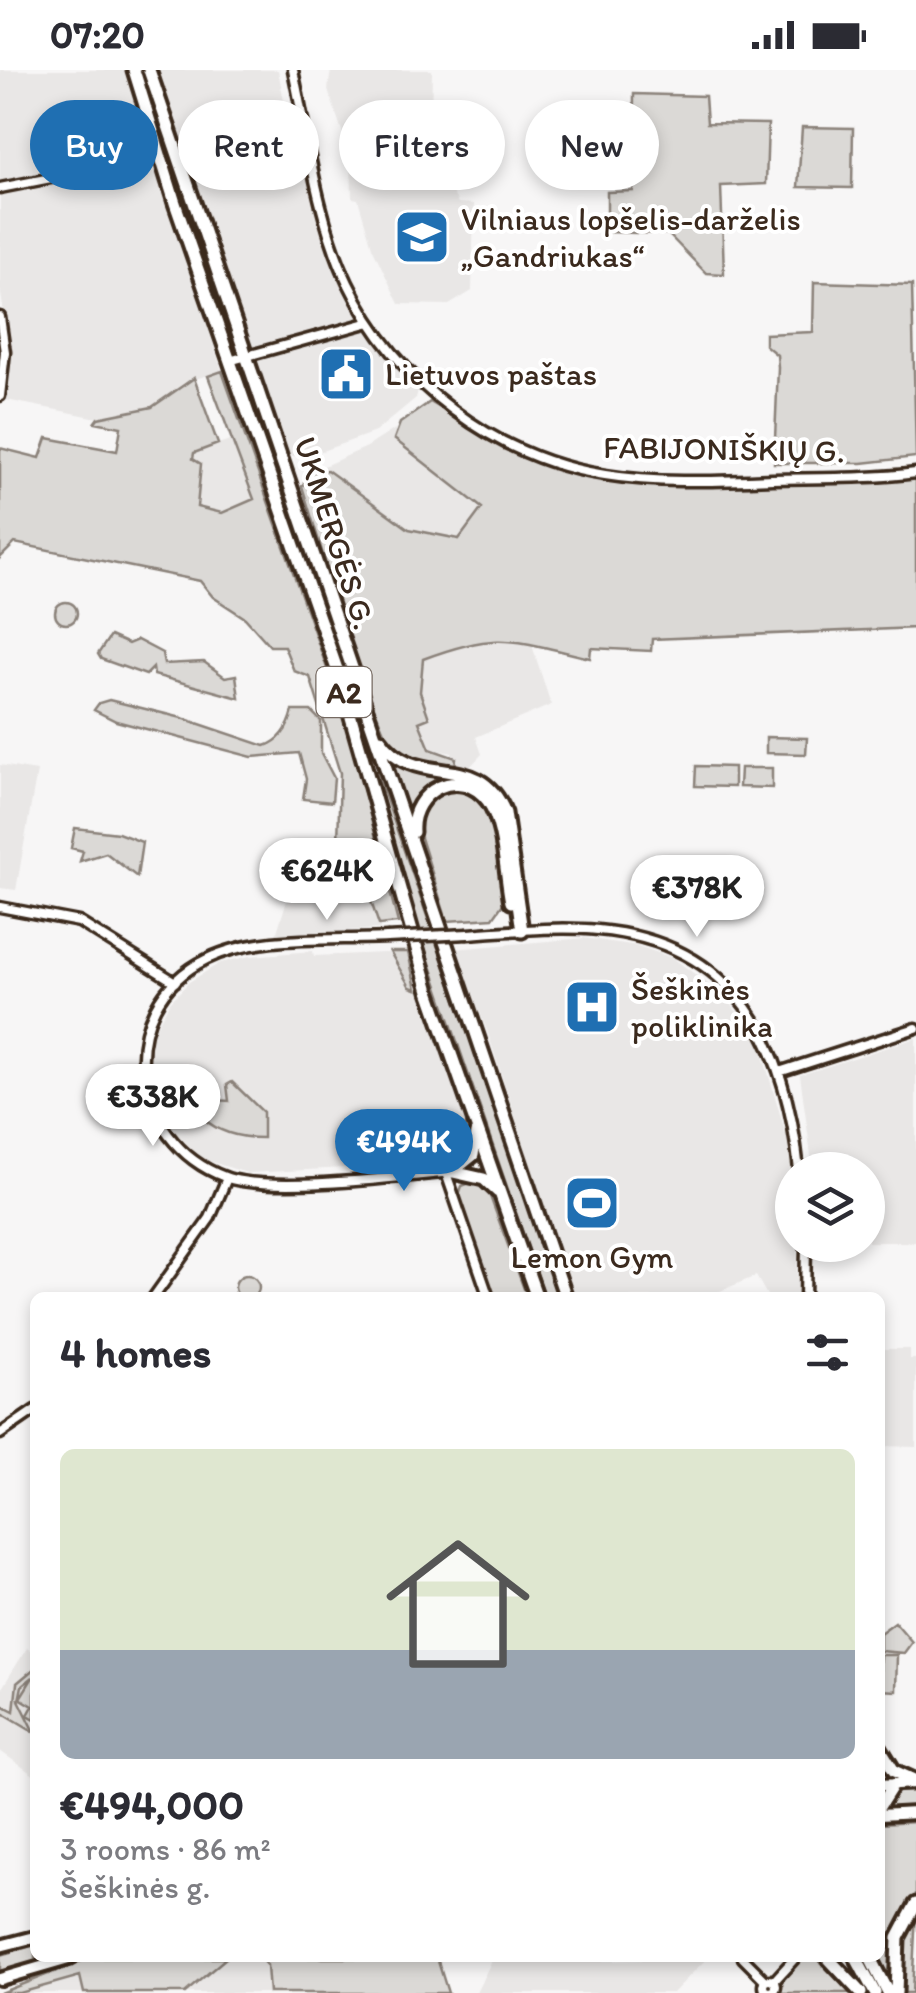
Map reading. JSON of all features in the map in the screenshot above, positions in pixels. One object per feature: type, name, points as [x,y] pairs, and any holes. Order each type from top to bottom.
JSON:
[{"type":"highway","name":"UKMERGĖS G.","points":[[134,70],[143,100]]},
{"type":"highway","name":"UKMERGĖS G.","points":[[149,70],[564,1292]]},
{"type":"highway","points":[[158,140],[170,137]]},
{"type":"highway","name":"UKMERGĖS G.","points":[[158,147],[339,676],[429,990],[536,1292]]},
{"type":"highway","points":[[369,722],[389,752],[406,764],[469,774],[497,795],[505,813],[518,931]]},
{"type":"highway","points":[[414,849],[413,815],[426,794],[456,784],[479,792],[494,813],[518,931]]},
{"type":"highway","points":[[449,1172],[473,1155],[476,1124]]},
{"type":"highway","points":[[449,1172],[484,1179],[501,1195]]},
{"type":"highway","points":[[885,1759],[894,1778],[916,1782]]},
{"type":"highway","points":[[896,1993],[898,1938],[916,1904]]},
{"type":"highway","points":[[832,1962],[861,1993]]},
{"type":"highway","points":[[858,1962],[876,1993]]},
{"type":"highway","points":[[872,1962],[888,1993]]},
{"type":"main road","points":[[885,1782],[894,1778]]},
{"type":"main road","points":[[885,1796],[894,1778]]},
{"type":"main road","points":[[885,1816],[916,1814]]},
{"type":"main road","points":[[0,1946],[30,1937]]},
{"type":"main road","points":[[0,1979],[58,1962]]},
{"type":"street","name":"FABIJONIŠKIŲ G.","points":[[293,70],[332,240],[370,322],[407,370],[461,415],[514,446],[569,467],[660,480],[916,473]]},
{"type":"street","points":[[0,188],[30,182]]},
{"type":"street","points":[[0,317],[6,352],[1,396]]},
{"type":"street","points":[[229,361],[370,322]]},
{"type":"street","points":[[0,907],[79,922],[175,982]]},
{"type":"street","points":[[487,1292],[449,1172],[263,1184],[227,1178],[193,1160],[173,1143],[156,1121],[143,1085],[146,1031],[161,999],[175,982],[209,958],[241,948],[518,931],[616,932],[656,942],[690,958],[740,1000],[767,1040],[782,1072],[797,1152]]},
{"type":"street","points":[[782,1072],[916,1028]]},
{"type":"street","points":[[157,1292],[210,1218],[227,1178]]},
{"type":"street","points":[[805,1292],[806,1262]]},
{"type":"street","points":[[0,1434],[30,1413]]},
{"type":"street","points":[[747,1962],[773,1987],[791,1962]]},
{"type":"shaded area","points":[[0,70],[126,70],[136,100],[30,100],[30,190],[158,190],[158,170],[222,371],[185,382],[153,407],[98,418],[6,400],[11,354],[0,289]]},
{"type":"shaded area","points":[[153,70],[278,70],[284,100],[178,100],[178,141]]},
{"type":"shaded area","points":[[331,70],[432,70],[431,100],[339,100],[339,122],[328,90]]},
{"type":"shaded area","points":[[634,94],[705,96],[707,123],[768,124],[766,184],[721,186],[724,274],[706,273],[668,234],[607,232],[607,192],[659,190],[659,100],[634,100]]},
{"type":"shaded area","points":[[802,127],[853,128],[852,188],[798,187]]},
{"type":"shaded area","points":[[195,190],[318,190],[351,296],[370,332],[418,391],[416,398],[375,432],[308,456],[292,456]]},
{"type":"shaded area","name":"Vilniaus lopšelis-darželis „Gandriukas“","points":[[352,190],[451,190],[458,203],[474,204],[472,291],[449,305],[399,304],[372,247],[358,199],[352,198]]},
{"type":"shaded area","points":[[814,282],[912,285],[916,457],[862,463],[774,463],[778,367],[777,355],[765,345],[765,334],[813,332]]},
{"type":"shaded area","points":[[222,371],[346,722],[398,923],[379,925],[365,884],[337,879],[340,773],[310,677],[294,671],[284,646],[270,646],[245,618],[213,597],[200,581],[15,543],[0,558],[0,448],[40,458],[47,438],[117,451],[121,427],[95,422],[98,418],[152,407],[194,378],[218,444],[194,453],[193,459],[201,464],[197,507],[222,513],[254,499],[208,376]]},
{"type":"shaded area","points":[[430,402],[522,456],[601,480],[656,485],[916,479],[916,628],[652,639],[651,651],[591,648],[590,658],[506,641],[449,650],[423,659],[420,692],[429,718],[419,722],[430,749],[456,758],[455,768],[421,765],[390,746],[358,669],[302,486],[311,472],[327,470],[409,529],[459,539],[482,508],[394,439],[400,423]]},
{"type":"shaded area","points":[[395,429],[396,443],[483,508],[459,540],[409,529],[315,470],[367,447]]},
{"type":"shaded area","points":[[230,440],[236,444],[254,499],[222,513],[197,508],[201,464],[193,459],[194,452]]},
{"type":"shaded area","points":[[66,602],[74,605],[74,621],[66,624],[58,621],[55,613],[58,605]]},
{"type":"shaded area","points":[[110,636],[128,644],[137,640],[162,653],[164,664],[204,662],[225,677],[236,675],[239,698],[154,675],[153,668],[146,675],[101,659],[98,654]]},
{"type":"shaded area","points":[[489,638],[532,645],[551,705],[476,737],[482,754],[468,769],[455,768],[452,753],[430,749],[419,722],[428,718],[420,692],[423,659]]},
{"type":"shaded area","points":[[109,700],[182,718],[265,746],[284,733],[293,711],[311,711],[321,721],[321,753],[334,778],[332,802],[303,799],[306,779],[299,753],[252,757],[116,721],[94,710],[99,703]]},
{"type":"shaded area","points":[[766,737],[807,738],[806,754],[766,753]]},
{"type":"shaded area","points":[[390,761],[413,772],[461,776],[498,815],[459,778],[426,787],[408,813]]},
{"type":"shaded area","points":[[0,765],[37,771],[16,890],[0,888]]},
{"type":"shaded area","points":[[696,766],[734,767],[734,787],[695,786]]},
{"type":"shaded area","points":[[740,768],[772,768],[772,788],[739,787]]},
{"type":"shaded area","points":[[376,770],[558,1292],[543,1292],[398,870]]},
{"type":"shaded area","points":[[459,787],[478,795],[485,805],[500,855],[497,864],[505,901],[493,918],[447,921],[418,828],[419,810],[438,792]]},
{"type":"shaded area","points":[[75,828],[118,833],[142,842],[137,877],[106,853],[80,861],[83,851],[71,848]]},
{"type":"shaded area","points":[[349,878],[368,889],[381,929],[276,935],[292,884]]},
{"type":"shaded area","points":[[584,938],[638,946],[673,958],[727,998],[760,1045],[787,1138],[789,1152],[775,1152],[775,1262],[797,1262],[797,1292],[765,1292],[756,1276],[718,1292],[572,1292],[487,1031],[454,949]]},
{"type":"shaded area","points":[[313,951],[314,956],[408,952],[466,1124],[445,1163],[247,1173],[202,1159],[166,1123],[153,1091],[150,1053],[153,1032],[170,1002],[189,982],[220,963],[250,956]]},
{"type":"shaded area","points":[[390,952],[408,952],[416,989],[410,987]]},
{"type":"shaded area","points":[[916,1038],[916,1242],[885,1242],[885,1152],[811,1152],[800,1075]]},
{"type":"shaded area","points":[[232,1082],[263,1112],[263,1138],[231,1134],[203,1118],[216,1100],[229,1101],[227,1085]]},
{"type":"shaded area","points":[[466,1124],[471,1152],[460,1162],[436,1165],[446,1162]]},
{"type":"shaded area","points":[[477,1180],[487,1188],[525,1292],[491,1292],[458,1197],[462,1186]]},
{"type":"shaded area","points":[[242,1276],[252,1276],[258,1282],[258,1292],[236,1292],[236,1282]]},
{"type":"shaded area","points":[[885,1349],[910,1349],[910,1359],[916,1359],[916,1447],[885,1446]]},
{"type":"shaded area","points":[[895,1622],[912,1642],[904,1653],[885,1651],[885,1629]]},
{"type":"shaded area","points":[[27,1648],[30,1650],[30,1772],[0,1751],[0,1691]]},
{"type":"shaded area","points":[[885,1655],[897,1655],[896,1691],[885,1690]]},
{"type":"shaded area","points":[[30,1672],[19,1700],[30,1729],[0,1711],[0,1704],[14,1711],[17,1683]]},
{"type":"shaded area","points":[[30,1682],[30,1704],[20,1698]]},
{"type":"shaded area","points":[[916,1791],[916,1808],[885,1810],[897,1792]]},
{"type":"shaded area","points":[[916,1822],[916,1896],[895,1932],[891,1979],[886,1980],[879,1962],[885,1962],[885,1824]]},
{"type":"shaded area","points":[[916,1911],[912,1993],[901,1993],[902,1950]]},
{"type":"shaded area","points":[[30,1946],[30,1962],[40,1962],[0,1973],[0,1955]]},
{"type":"shaded area","points":[[79,1962],[221,1962],[185,1993],[84,1993],[80,1976],[20,1993],[0,1993]]},
{"type":"shaded area","points":[[221,1962],[264,1962],[267,1966],[269,1993],[185,1993]]},
{"type":"shaded area","points":[[264,1962],[438,1962],[448,1993],[269,1993]]},
{"type":"shaded area","points":[[491,1962],[703,1962],[673,1993],[476,1993]]},
{"type":"shaded area","points":[[795,1962],[820,1962],[851,1993],[782,1993],[779,1983]]},
{"type":"shaded area","points":[[80,1976],[84,1993],[20,1993]]},
{"type":"place","name":"Vilniaus lopšelis-darželis „Gandriukas“","points":[[422,237]]},
{"type":"place","name":"Lietuvos paštas","points":[[346,374]]},
{"type":"place","name":"Šeškinės poliklinika","points":[[592,1007]]},
{"type":"place","name":"Lemon Gym","points":[[592,1203]]}]
